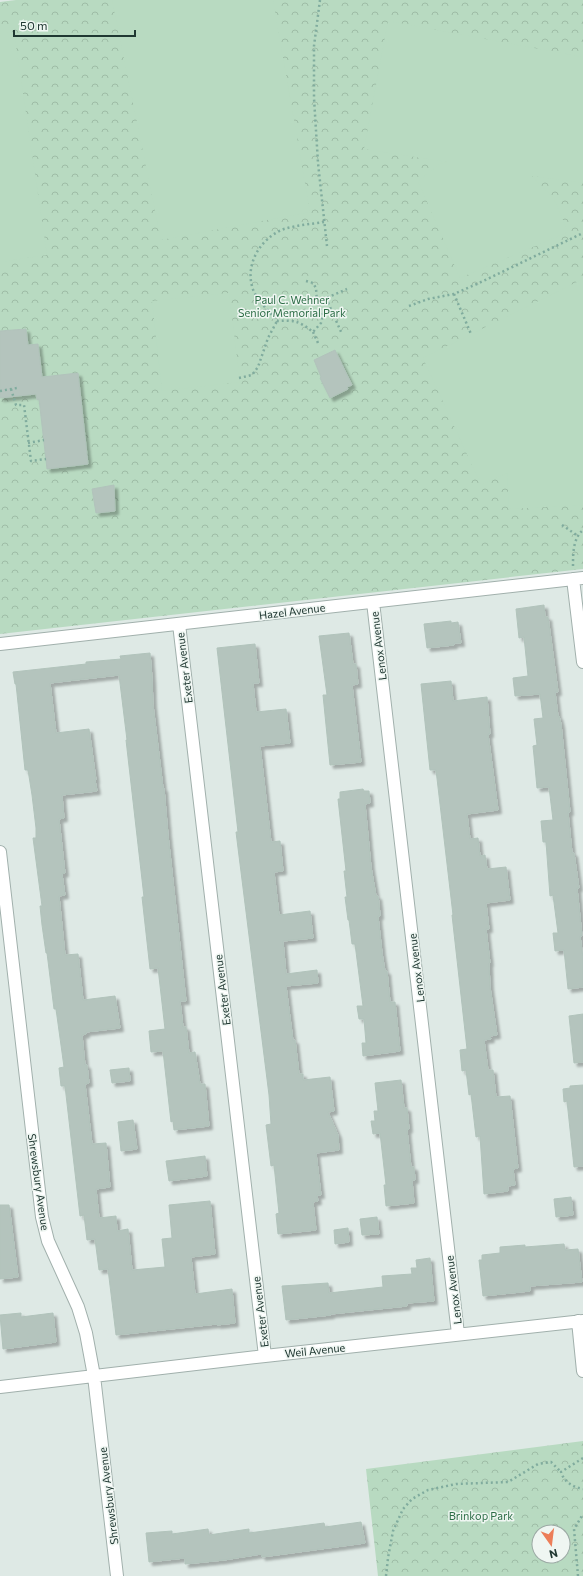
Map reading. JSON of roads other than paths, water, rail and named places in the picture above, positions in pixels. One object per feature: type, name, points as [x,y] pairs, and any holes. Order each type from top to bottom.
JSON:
[{"type":"street","name":"Hazel Avenue","points":[[0,644],[578,578]]},
{"type":"street","points":[[578,578],[583,662]]},
{"type":"street","name":"Lenox Avenue","points":[[373,602],[458,1334]]},
{"type":"street","name":"Exeter Avenue","points":[[179,624],[265,1356]]},
{"type":"street","name":"Shrewsbury Avenue","points":[[0,852],[42,1217],[48,1241],[78,1307],[86,1333],[94,1376],[117,1576]]},
{"type":"street","points":[[580,1321],[583,1371]]},
{"type":"street","name":"Weil Avenue","points":[[0,1387],[580,1321]]},
{"type":"park label","name":"Paul C. Wehner Senior Memorial Park","points":[[292,305]]},
{"type":"park label","name":"Brinkop Park","points":[[481,1515]]}]
